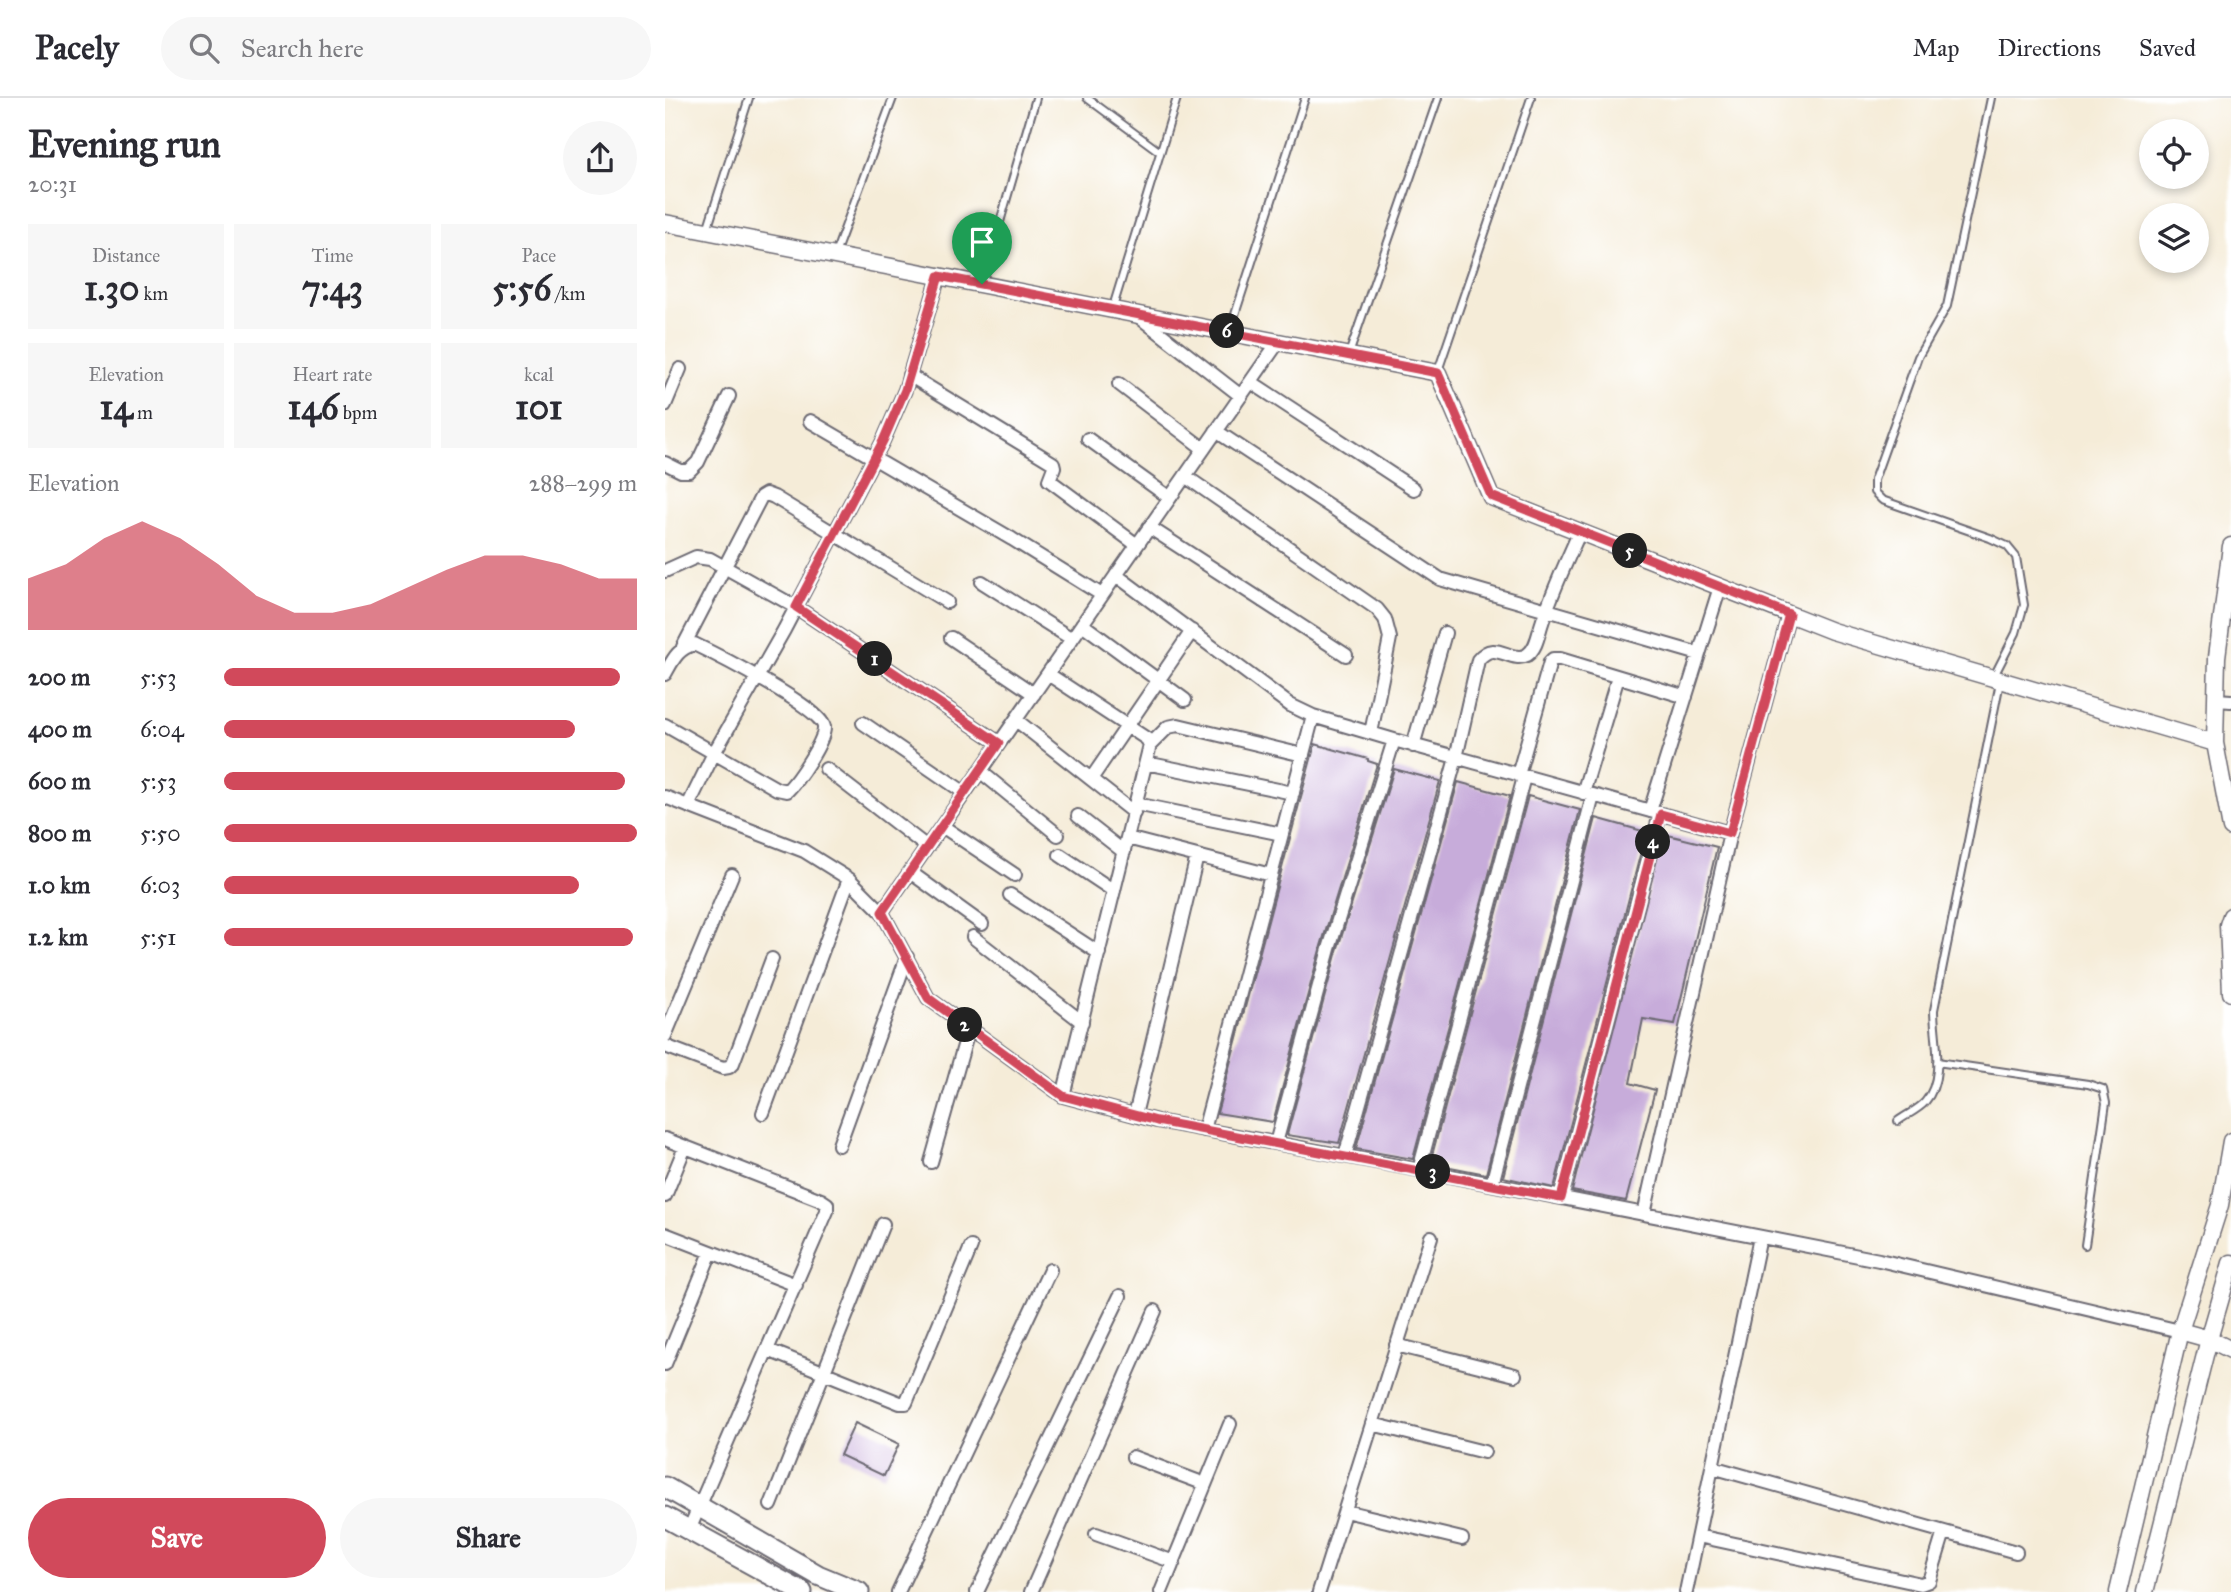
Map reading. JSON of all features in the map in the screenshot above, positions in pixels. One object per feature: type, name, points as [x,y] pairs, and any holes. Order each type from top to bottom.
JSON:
[{"type":"main road","points":[[665,1486],[818,1575],[859,1592]]},
{"type":"main road","points":[[665,1517],[802,1592]]},
{"type":"street","points":[[665,223],[1438,373],[1491,496],[1832,631],[2215,743]]},
{"type":"street","points":[[688,806],[874,458],[909,375],[939,276]]},
{"type":"street","points":[[1135,314],[1241,396]]},
{"type":"street","points":[[882,912],[1279,341]]},
{"type":"street","points":[[665,405],[680,369]]},
{"type":"street","points":[[909,375],[1053,463],[1049,480],[1137,544]]},
{"type":"street","points":[[1251,382],[1415,489]]},
{"type":"street","points":[[1119,384],[1204,449]]},
{"type":"street","points":[[665,463],[681,471],[689,471],[698,462],[729,396]]},
{"type":"street","points":[[810,421],[1102,596]]},
{"type":"street","points":[[1216,432],[1440,579],[1699,654]]},
{"type":"street","points":[[1088,439],[1170,498]]},
{"type":"street","points":[[1185,476],[1377,609],[1385,619],[1390,638],[1371,733]]},
{"type":"street","points":[[665,674],[683,647],[761,497],[766,494],[947,602]]},
{"type":"street","points":[[1149,527],[1346,655]]},
{"type":"street","points":[[1345,1156],[1456,758],[1478,660],[1484,653],[1492,650],[1522,657],[1529,653],[1580,531]]},
{"type":"street","points":[[2231,546],[2217,657],[2224,701],[2215,743],[2231,828]]},
{"type":"street","points":[[665,571],[695,557],[710,559],[796,607],[999,743]]},
{"type":"street","points":[[1116,575],[1290,705],[1313,716],[1730,833]]},
{"type":"street","points":[[982,582],[1072,639]]},
{"type":"street","points":[[1561,1198],[1655,813],[1686,697],[1720,587]]},
{"type":"street","points":[[1644,1214],[1730,833],[1789,614]]},
{"type":"street","points":[[1082,624],[1185,700]]},
{"type":"street","points":[[1091,779],[1192,631]]},
{"type":"street","points":[[1413,746],[1445,633]]},
{"type":"street","points":[[951,638],[1034,694]]},
{"type":"street","points":[[665,725],[777,789],[787,791],[795,783],[822,738],[824,726],[821,719],[757,677],[694,644],[683,647]]},
{"type":"street","points":[[1419,1170],[1553,659],[1686,697]]},
{"type":"street","points":[[1048,674],[1147,739],[1150,745]]},
{"type":"street","points":[[1492,1184],[1618,677]]},
{"type":"street","points":[[1204,1130],[1313,716]]},
{"type":"street","points":[[1016,720],[1091,779],[1135,808],[1282,835]]},
{"type":"street","points":[[863,723],[965,793]]},
{"type":"street","points":[[1063,1096],[1150,745],[1168,727],[1178,725],[1303,755]]},
{"type":"street","points":[[1276,1143],[1329,949],[1394,740]]},
{"type":"street","points":[[1146,763],[1293,793]]},
{"type":"street","points":[[826,769],[927,848]]},
{"type":"street","points":[[980,771],[1058,835]]},
{"type":"street","points":[[665,797],[804,851],[849,880],[882,912],[928,998],[1063,1096],[1204,1130],[1879,1260],[2180,1331],[2209,1339],[2231,1350]]},
{"type":"street","points":[[1078,816],[1124,852]]},
{"type":"street","points":[[942,826],[1015,875]]},
{"type":"street","points":[[1127,838],[1271,875]]},
{"type":"street","points":[[1060,855],[1114,891]]},
{"type":"street","points":[[1135,1115],[1197,856]]},
{"type":"street","points":[[910,872],[982,924]]},
{"type":"street","points":[[665,1036],[731,875]]},
{"type":"street","points":[[763,1114],[849,880]]},
{"type":"street","points":[[1010,895],[1099,953]]},
{"type":"street","points":[[2231,916],[2228,925],[2231,993]]},
{"type":"street","points":[[973,937],[1082,1022]]},
{"type":"street","points":[[839,1145],[907,957]]},
{"type":"street","points":[[665,1046],[723,1068],[729,1067],[733,1063],[772,959]]},
{"type":"street","points":[[931,1162],[969,1028]]},
{"type":"street","points":[[665,1139],[821,1199],[827,1204],[827,1211],[796,1285],[689,1530]]},
{"type":"street","points":[[2118,1592],[2180,1331],[2220,1205],[2231,1141]]},
{"type":"street","points":[[665,1196],[685,1147]]},
{"type":"street","points":[[771,1505],[883,1224]]},
{"type":"street","points":[[665,1234],[796,1285]]},
{"type":"street","points":[[1324,1591],[1345,1511],[1431,1237]]},
{"type":"street","points":[[1686,1592],[1759,1237]]},
{"type":"street","points":[[768,1350],[900,1404],[907,1403],[971,1247]]},
{"type":"street","points":[[665,1364],[711,1252]]},
{"type":"street","points":[[2145,1592],[2231,1263]]},
{"type":"street","points":[[898,1592],[1050,1270]]},
{"type":"street","points":[[977,1592],[1120,1296]]},
{"type":"street","points":[[1031,1592],[1155,1311]]},
{"type":"street","points":[[1397,1345],[1515,1375]]},
{"type":"street","points":[[1161,1592],[1230,1424]]},
{"type":"street","points":[[1372,1424],[1484,1452]]},
{"type":"street","points":[[1133,1457],[1205,1484]]},
{"type":"street","points":[[1712,1467],[2016,1552]]},
{"type":"street","points":[[1345,1511],[1462,1539]]},
{"type":"street","points":[[1697,1536],[1921,1584],[1929,1581],[1944,1532]]},
{"type":"street","points":[[1096,1534],[1174,1562]]},
{"type":"lane","points":[[706,232],[749,98]]},
{"type":"lane","points":[[834,257],[893,98]]},
{"type":"lane","points":[[982,284],[1035,98]]},
{"type":"lane","points":[[1087,98],[1160,152]]},
{"type":"lane","points":[[1112,309],[1177,98]]},
{"type":"lane","points":[[1230,332],[1305,98]]},
{"type":"lane","points":[[1349,355],[1438,98]]},
{"type":"lane","points":[[1438,373],[1531,98]]},
{"type":"lane","points":[[1898,1121],[1925,1102],[1934,1086],[1937,1062],[1934,1010],[1997,679],[2024,605],[2016,557],[2007,546],[1882,500],[1874,492],[1874,480],[1918,357],[1947,306],[1991,98]]},
{"type":"lane","points":[[1937,1062],[2088,1084],[2103,1089],[2106,1103],[2085,1245]]},
{"type":"building","points":[[1315,744],[1377,764],[1321,946],[1273,1122],[1217,1113]]},
{"type":"building","points":[[1394,769],[1440,781],[1339,1143],[1287,1135],[1337,951]]},
{"type":"building","points":[[1458,782],[1510,796],[1413,1159],[1356,1149]]},
{"type":"building","points":[[1528,796],[1580,810],[1486,1174],[1430,1163]]},
{"type":"building","points":[[1596,818],[1646,832],[1554,1188],[1503,1177]]},
{"type":"building","points":[[1663,836],[1717,847],[1675,1024],[1643,1019],[1630,1083],[1655,1090],[1626,1201],[1572,1191]]},
{"type":"building","points":[[855,1423],[899,1444],[884,1476],[840,1455]]},
{"type":"route","points":[[939,276],[982,284],[1438,373],[1491,496],[1789,614],[1730,833],[1661,814],[1561,1198],[1157,1121],[1063,1096],[928,998],[882,912],[999,743],[796,607],[883,441],[905,390],[939,276]]}]
